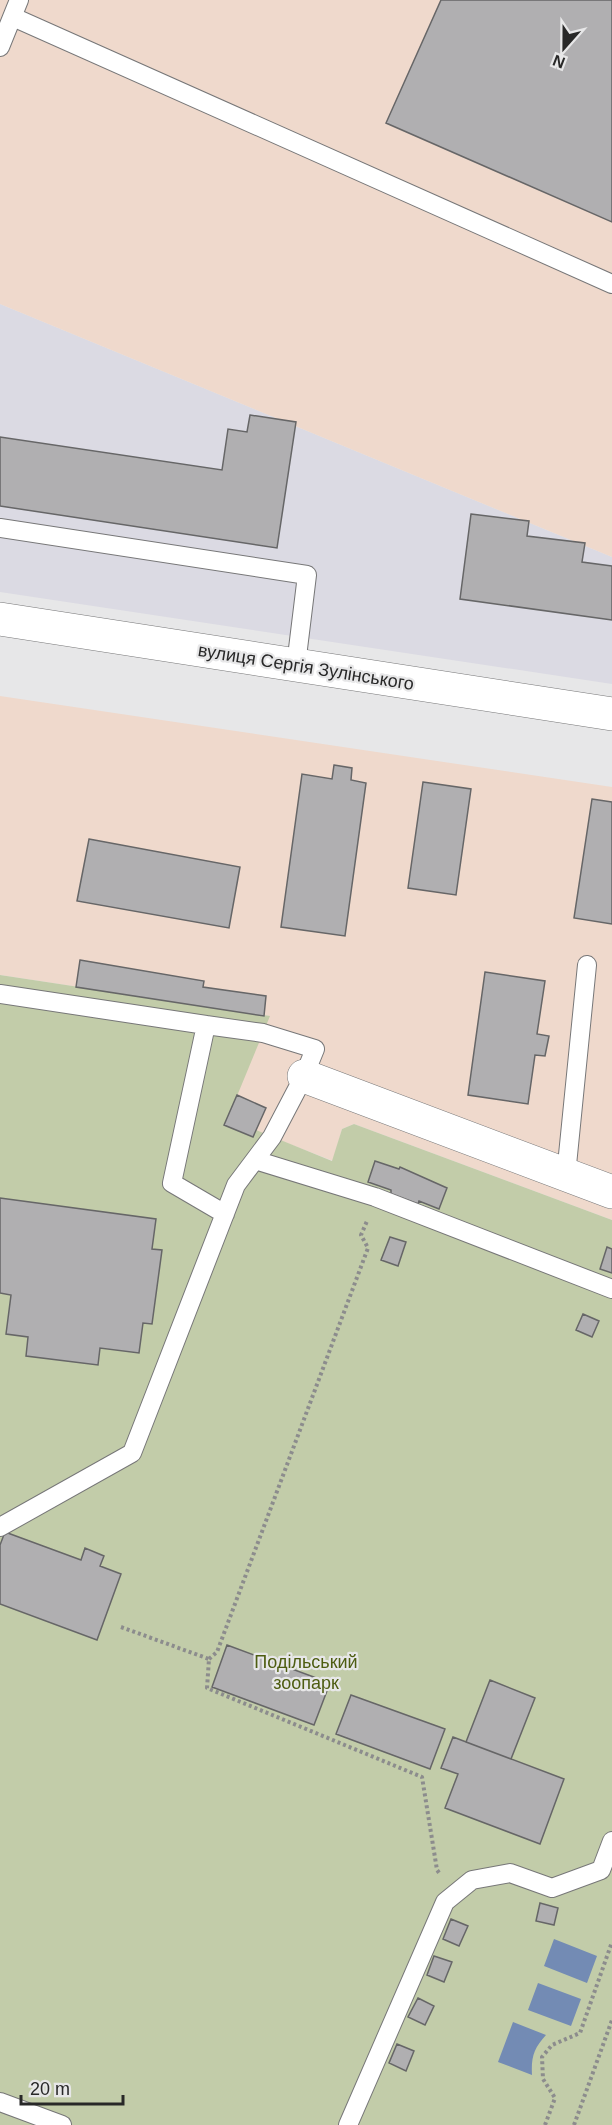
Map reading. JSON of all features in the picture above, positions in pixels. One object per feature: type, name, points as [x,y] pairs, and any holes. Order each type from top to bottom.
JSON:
[{"type":"street","name":"вулиця Сергія Зулінського","points":[[0,619],[612,714]]},
{"type":"street","points":[[304,1076],[612,1192]]},
{"type":"lane","points":[[0,47],[16,8],[612,284]]},
{"type":"lane","points":[[0,528],[307,574],[296,665]]},
{"type":"lane","points":[[566,1175],[587,966]]},
{"type":"lane","points":[[0,994],[263,1033],[315,1049],[304,1076],[272,1137],[236,1185],[132,1453],[0,1527]]},
{"type":"lane","points":[[206,1025],[172,1183],[225,1214]]},
{"type":"lane","points":[[255,1160],[375,1197],[612,1289]]},
{"type":"lane","points":[[348,2125],[445,1902],[472,1881],[510,1873],[552,1888],[601,1870],[612,1841]]},
{"type":"lane","points":[[0,2102],[62,2125]]},
{"type":"path","points":[[375,1197],[361,1235],[368,1248],[217,1652],[209,1659],[207,1688],[422,1777],[437,1870],[458,1891]]},
{"type":"path","points":[[121,1627],[209,1659]]},
{"type":"path","points":[[546,2125],[555,2098],[543,2079],[542,2057],[552,2045],[580,2033],[612,1942]]},
{"type":"path","points":[[574,2125],[612,2020]]},
{"type":"shaded area","points":[[0,0],[612,0],[612,557],[0,304]]},
{"type":"shaded area","points":[[0,304],[612,557],[612,684],[0,592]]},
{"type":"shaded area","points":[[0,696],[612,787],[612,1220],[354,1124],[342,1129],[333,1161],[256,1131],[253,1137],[224,1125],[269,1016],[0,975]]},
{"type":"green space","name":"Подільський зоопарк","points":[[0,975],[270,1016],[225,1125],[253,1137],[256,1130],[332,1161],[342,1129],[354,1124],[612,1220],[612,2125],[0,2125]]},
{"type":"water","points":[[554,1939],[597,1956],[587,1983],[544,1966]]},
{"type":"water","points":[[538,1983],[581,1999],[571,2026],[528,2010]]},
{"type":"water","points":[[513,2022],[546,2035],[534,2053],[532,2075],[498,2062]]},
{"type":"building","points":[[441,0],[612,0],[612,222],[386,123]]},
{"type":"building","points":[[250,415],[296,422],[277,548],[0,506],[0,437],[222,470],[228,429],[247,432]]},
{"type":"building","points":[[471,514],[529,521],[527,536],[585,543],[582,562],[612,566],[612,620],[460,599]]},
{"type":"building","points":[[334,765],[352,768],[351,780],[366,783],[345,936],[281,927],[302,774],[332,779]]},
{"type":"building","points":[[423,782],[471,789],[456,895],[408,888]]},
{"type":"building","points":[[592,799],[612,802],[612,924],[574,918]]},
{"type":"building","points":[[89,839],[240,867],[229,928],[77,901]]},
{"type":"building","points":[[80,960],[204,981],[203,987],[266,996],[264,1016],[76,987]]},
{"type":"building","points":[[485,972],[545,981],[537,1034],[549,1036],[545,1056],[535,1055],[528,1104],[468,1095]]},
{"type":"building","points":[[237,1095],[266,1108],[253,1137],[224,1125]]},
{"type":"building","points":[[375,1161],[399,1169],[400,1167],[447,1188],[439,1209],[391,1194],[391,1190],[368,1182]]},
{"type":"building","points":[[0,1198],[156,1219],[152,1249],[162,1250],[152,1324],[143,1323],[139,1353],[100,1348],[98,1365],[26,1356],[28,1337],[6,1334],[11,1295],[0,1293]]},
{"type":"building","points":[[390,1237],[406,1242],[398,1266],[381,1260]]},
{"type":"building","points":[[607,1247],[612,1249],[612,1273],[600,1269]]},
{"type":"building","points":[[583,1314],[599,1321],[592,1337],[576,1330]]},
{"type":"building","points":[[5,1532],[81,1560],[85,1548],[104,1556],[100,1566],[121,1574],[97,1640],[0,1604],[0,1545]]},
{"type":"building","points":[[227,1645],[330,1683],[314,1725],[212,1687]]},
{"type":"building","points":[[490,1680],[535,1698],[511,1759],[466,1742]]},
{"type":"building","points":[[351,1695],[445,1729],[430,1769],[336,1734]]},
{"type":"building","points":[[453,1737],[564,1779],[540,1844],[445,1808],[458,1774],[441,1768]]},
{"type":"building","points":[[540,1903],[558,1908],[554,1925],[536,1921]]},
{"type":"building","points":[[451,1919],[468,1926],[459,1946],[443,1939]]},
{"type":"building","points":[[434,1956],[452,1962],[444,1982],[427,1975]]},
{"type":"building","points":[[418,1998],[434,2006],[425,2025],[408,2017]]},
{"type":"building","points":[[397,2044],[414,2051],[406,2071],[389,2063]]}]
